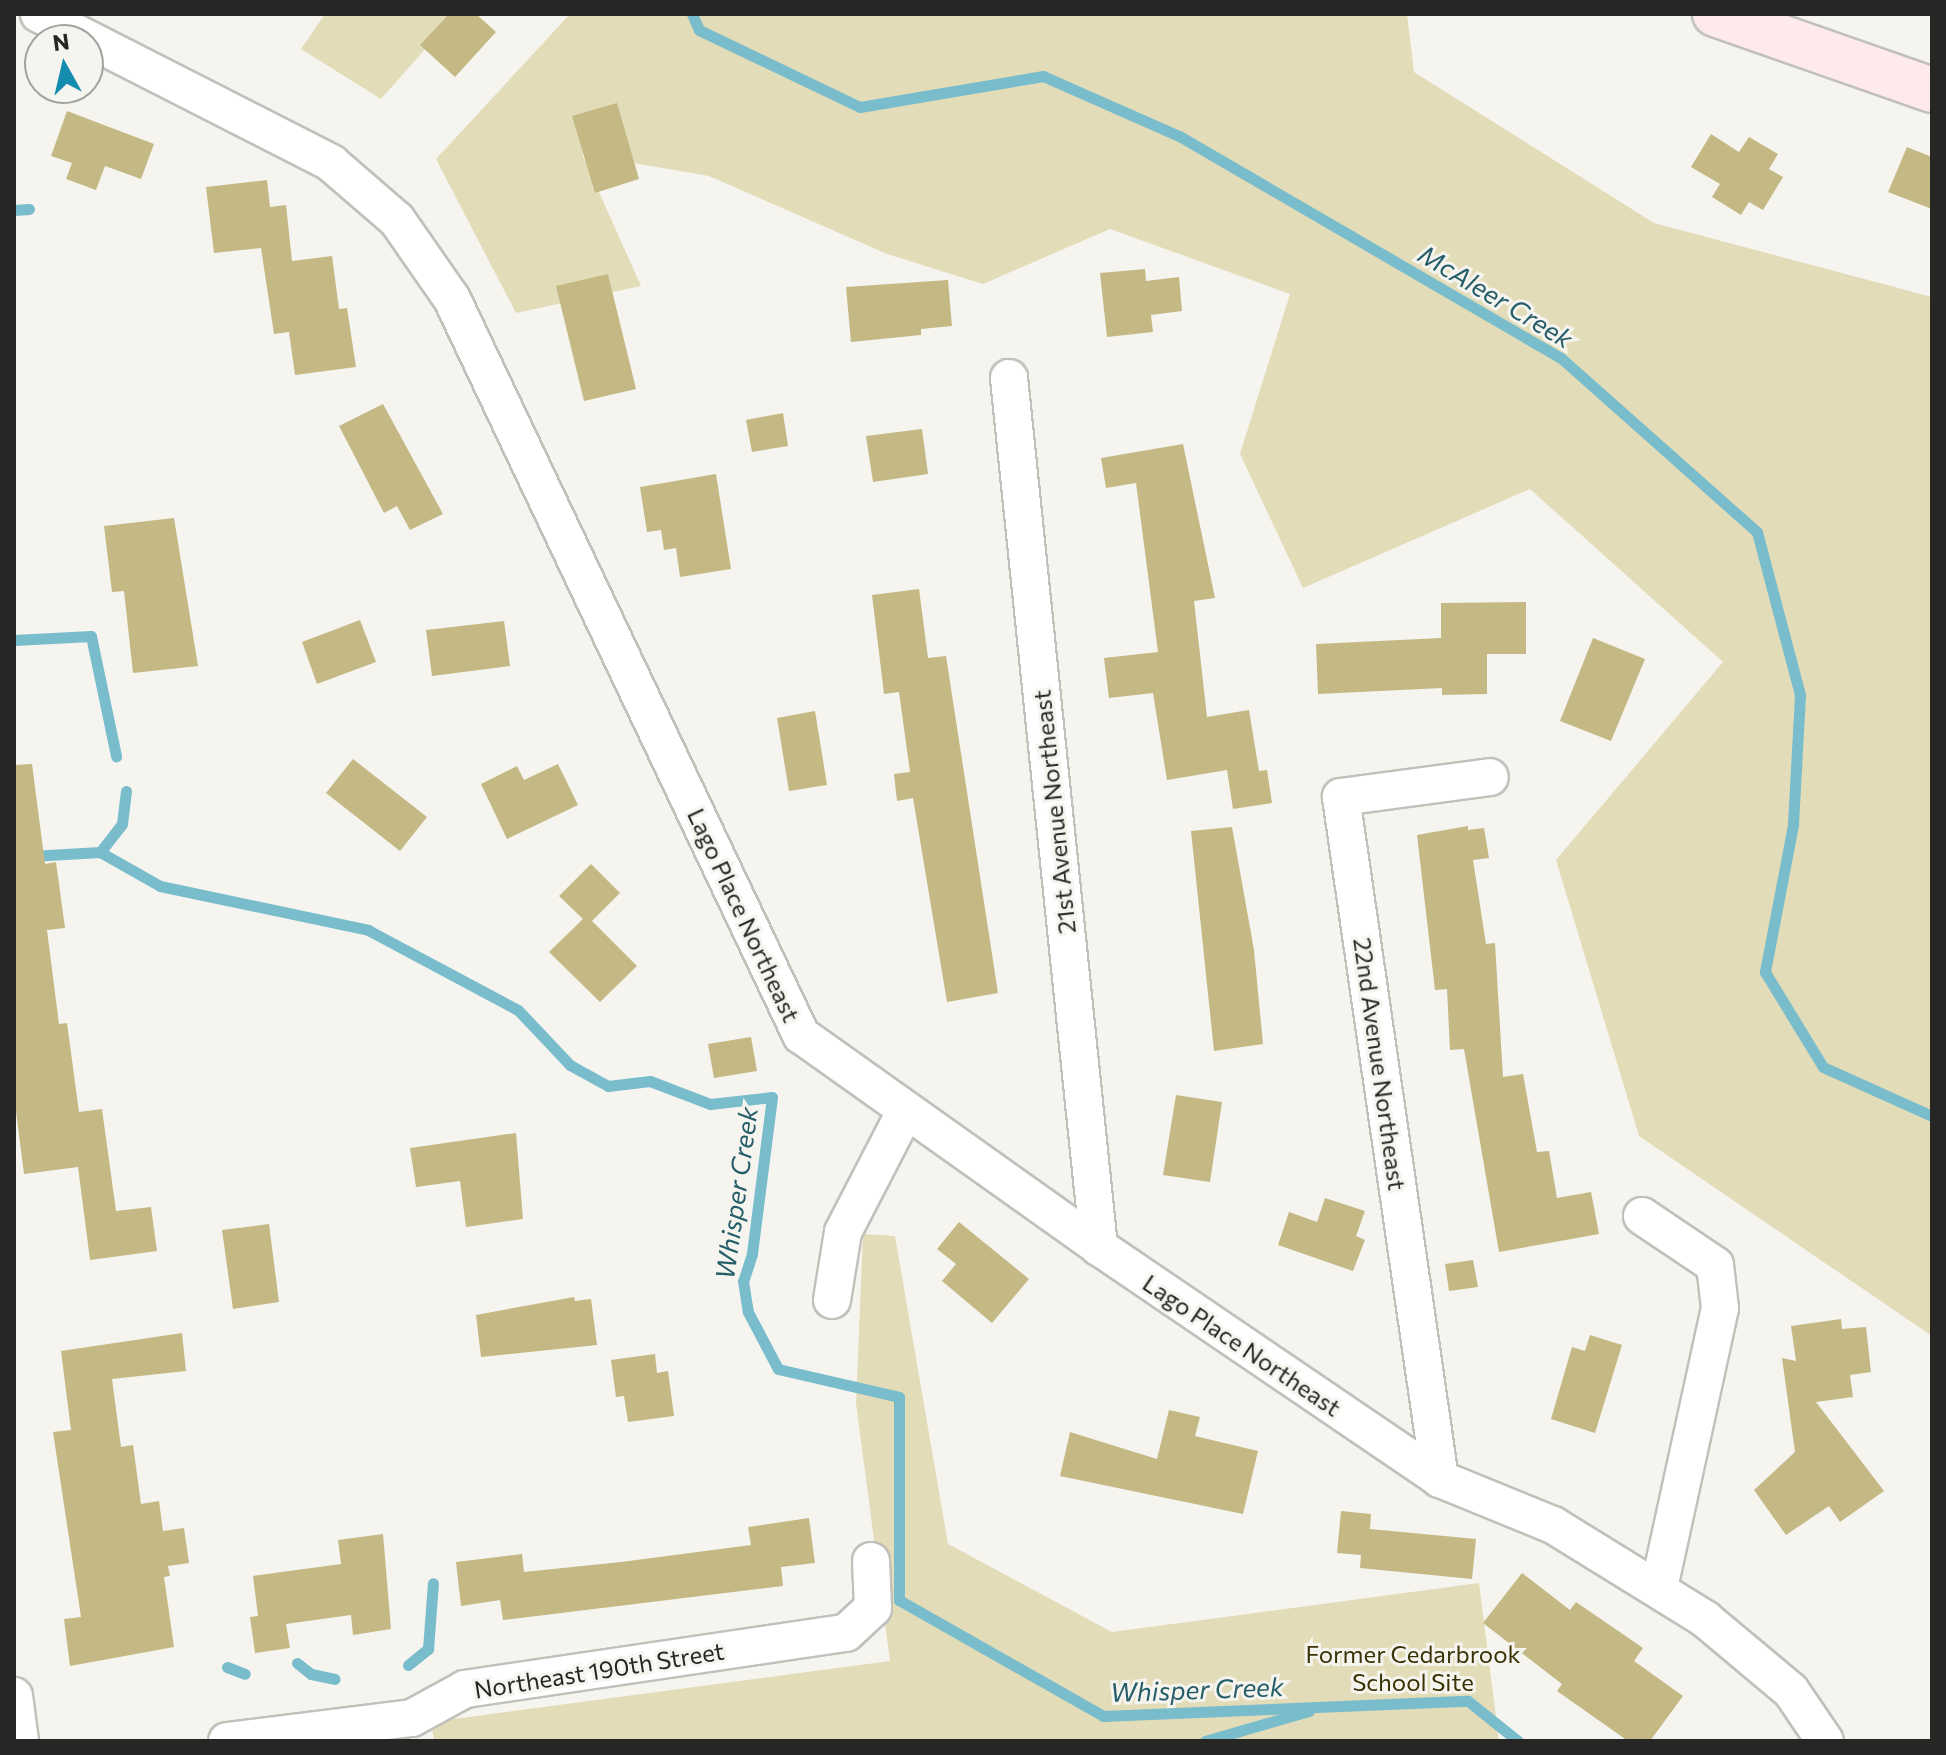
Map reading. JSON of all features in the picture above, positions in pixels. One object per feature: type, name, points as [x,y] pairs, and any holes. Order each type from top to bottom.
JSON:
[{"type":"street","name":"Lago Place Northeast","points":[[39,14],[331,163],[397,220],[452,299],[801,1035],[1099,1247],[1440,1479],[1553,1525],[1659,1588],[1791,1691],[1825,1741]]},
{"type":"street","points":[[1715,14],[1932,90]]},
{"type":"street","name":"21st Avenue Northeast","points":[[1009,378],[1099,1247]]},
{"type":"street","name":"22nd Avenue Northeast","points":[[1440,1479],[1341,797],[1490,777]]},
{"type":"street","points":[[832,1300],[843,1232],[906,1110]]},
{"type":"street","points":[[1642,1216],[1715,1265],[1720,1308],[1659,1588]]},
{"type":"street","name":"Northeast 190th Street","points":[[227,1741],[412,1718],[465,1689],[846,1633],[873,1608],[871,1561]]},
{"type":"street","points":[[14,1696],[20,1741]]},
{"type":"green space","points":[[325,14],[456,14],[381,99],[301,49]]},
{"type":"green space","points":[[570,14],[1407,14],[1414,72],[1654,223],[1932,297],[1932,1336],[1639,1136],[1556,860],[1723,662],[1530,489],[1303,588],[1240,454],[1290,294],[1110,229],[983,284],[887,254],[709,176],[582,154],[641,286],[516,313],[436,159]]},
{"type":"green space","name":"Former Cedarbrook School Site","points":[[863,1234],[895,1236],[948,1544],[1112,1632],[1479,1583],[1499,1741],[434,1741],[431,1722],[890,1661],[856,1403]]},
{"type":"building","points":[[449,14],[476,14],[496,32],[455,77],[420,45]]},
{"type":"building","points":[[617,103],[639,179],[595,193],[572,116]]},
{"type":"building","points":[[67,111],[154,144],[141,179],[105,166],[96,190],[66,179],[72,163],[51,156]]},
{"type":"building","points":[[1711,134],[1739,152],[1749,137],[1778,154],[1769,169],[1783,177],[1763,210],[1749,202],[1741,215],[1712,197],[1720,184],[1691,167]]},
{"type":"building","points":[[1907,147],[1932,157],[1932,209],[1888,192]]},
{"type":"building","points":[[267,180],[270,207],[286,205],[292,261],[332,256],[339,309],[347,308],[356,367],[295,375],[289,332],[274,334],[261,248],[214,253],[206,187]]},
{"type":"building","points":[[1145,269],[1146,281],[1179,277],[1182,311],[1151,315],[1153,332],[1107,337],[1100,273]]},
{"type":"building","points":[[608,274],[636,389],[584,401],[556,286]]},
{"type":"building","points":[[948,280],[952,326],[921,329],[921,335],[851,342],[846,287]]},
{"type":"building","points":[[383,404],[443,514],[410,530],[397,506],[384,513],[339,426]]},
{"type":"building","points":[[783,413],[788,446],[752,452],[746,420]]},
{"type":"building","points":[[922,429],[928,474],[873,482],[866,436]]},
{"type":"building","points":[[1183,444],[1215,598],[1194,601],[1207,717],[1249,710],[1259,771],[1267,770],[1272,803],[1233,809],[1227,770],[1167,780],[1153,693],[1109,698],[1104,658],[1158,652],[1136,483],[1106,488],[1101,458]]},
{"type":"building","points":[[716,474],[731,569],[680,577],[676,548],[664,550],[661,530],[647,532],[640,487]]},
{"type":"building","points":[[174,518],[198,666],[133,673],[124,591],[112,592],[104,526]]},
{"type":"building","points":[[919,589],[928,658],[946,656],[998,993],[947,1002],[913,798],[897,801],[894,774],[910,772],[899,692],[884,694],[872,595]]},
{"type":"building","points":[[1526,602],[1526,654],[1487,654],[1487,694],[1442,695],[1442,688],[1318,694],[1316,644],[1441,638],[1441,603]]},
{"type":"building","points":[[360,620],[376,662],[317,684],[302,642]]},
{"type":"building","points":[[504,621],[510,666],[432,676],[426,630]]},
{"type":"building","points":[[1593,638],[1645,659],[1611,741],[1560,721]]},
{"type":"building","points":[[815,711],[827,785],[789,791],[777,718]]},
{"type":"building","points":[[353,759],[427,817],[400,851],[326,793]]},
{"type":"building","points":[[32,764],[45,864],[56,862],[65,928],[47,930],[59,1024],[67,1023],[79,1112],[102,1109],[116,1211],[151,1207],[157,1251],[90,1260],[78,1167],[24,1174],[14,1096],[14,765]]},
{"type":"building","points":[[558,764],[578,805],[507,839],[481,784],[517,766],[524,780]]},
{"type":"building","points":[[1468,826],[1468,830],[1484,828],[1489,858],[1473,860],[1486,944],[1495,943],[1503,1077],[1523,1074],[1537,1152],[1549,1151],[1557,1198],[1591,1192],[1599,1234],[1499,1252],[1464,1049],[1450,1050],[1447,989],[1435,990],[1417,835]]},
{"type":"building","points":[[1232,827],[1254,950],[1263,1044],[1214,1051],[1191,831]]},
{"type":"building","points":[[591,864],[620,893],[592,921],[637,966],[600,1002],[549,952],[583,919],[559,896]]},
{"type":"building","points":[[751,1037],[757,1071],[714,1078],[708,1044]]},
{"type":"building","points":[[1176,1095],[1222,1102],[1210,1182],[1163,1175]]},
{"type":"building","points":[[516,1133],[523,1219],[466,1227],[460,1181],[416,1187],[410,1148]]},
{"type":"building","points":[[1325,1198],[1365,1211],[1356,1236],[1365,1240],[1353,1271],[1278,1245],[1289,1212],[1317,1222]]},
{"type":"building","points":[[959,1222],[1029,1279],[992,1323],[942,1281],[956,1264],[937,1249]]},
{"type":"building","points":[[269,1224],[279,1302],[233,1309],[222,1230]]},
{"type":"building","points":[[1473,1260],[1478,1287],[1449,1291],[1445,1264]]},
{"type":"building","points":[[574,1297],[575,1301],[591,1299],[597,1345],[481,1357],[476,1315]]},
{"type":"building","points":[[1841,1319],[1842,1329],[1866,1327],[1871,1372],[1850,1375],[1853,1397],[1816,1402],[1884,1491],[1840,1522],[1829,1506],[1786,1535],[1754,1490],[1795,1452],[1782,1358],[1796,1361],[1791,1326]]},
{"type":"building","points":[[182,1333],[186,1371],[112,1379],[121,1447],[133,1445],[141,1504],[159,1501],[163,1531],[184,1528],[189,1563],[168,1566],[170,1576],[164,1577],[174,1647],[70,1666],[64,1619],[81,1617],[53,1432],[71,1430],[61,1351]]},
{"type":"building","points":[[1590,1335],[1622,1345],[1595,1433],[1551,1419],[1572,1347],[1585,1351]]},
{"type":"building","points":[[655,1354],[657,1373],[668,1371],[674,1416],[628,1422],[624,1396],[616,1397],[611,1360]]},
{"type":"building","points":[[1169,1410],[1200,1417],[1195,1436],[1258,1451],[1243,1514],[1060,1476],[1070,1432],[1157,1459]]},
{"type":"building","points":[[1341,1511],[1371,1514],[1370,1529],[1476,1539],[1472,1579],[1360,1568],[1361,1555],[1337,1553]]},
{"type":"building","points":[[809,1518],[815,1563],[781,1567],[783,1586],[503,1620],[500,1600],[461,1606],[456,1562],[522,1554],[524,1572],[621,1562],[751,1545],[748,1527]]},
{"type":"building","points":[[383,1534],[391,1629],[353,1635],[351,1615],[286,1624],[290,1648],[255,1653],[250,1617],[258,1616],[253,1576],[341,1564],[338,1540]]},
{"type":"building","points":[[1522,1573],[1570,1610],[1576,1602],[1643,1648],[1634,1661],[1683,1696],[1650,1741],[1628,1741],[1557,1691],[1562,1684],[1483,1623]]},
{"type":"waterway","name":"McAleer Creek","points":[[692,14],[699,30],[860,107],[1043,76],[1181,137],[1561,358],[1757,532],[1800,695],[1793,825],[1765,972],[1823,1067],[1932,1116]]},
{"type":"waterway","points":[[14,210],[29,209]]},
{"type":"waterway","name":"Whisper Creek","points":[[14,640],[91,636],[116,756]]},
{"type":"waterway","name":"Whisper Creek","points":[[126,791],[122,824],[100,852],[160,886],[368,930],[518,1010],[570,1065],[608,1086],[650,1081],[710,1104],[772,1097],[752,1254],[743,1281],[748,1312],[778,1369],[899,1397],[899,1600],[1103,1716],[1468,1701],[1518,1741]]},
{"type":"waterway","name":"Whisper Creek","points":[[14,857],[100,852]]},
{"type":"waterway","points":[[408,1665],[428,1649],[433,1583]]},
{"type":"waterway","points":[[297,1663],[311,1674],[334,1679]]},
{"type":"waterway","points":[[227,1667],[245,1674]]},
{"type":"waterway","points":[[1205,1741],[1309,1711]]}]
